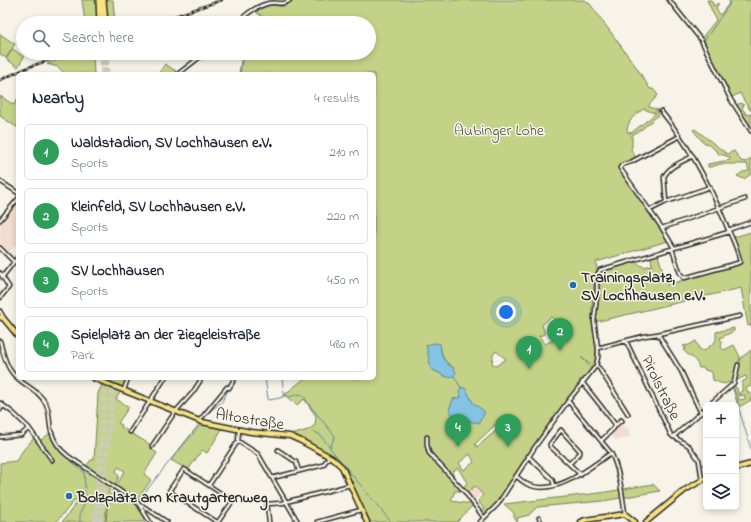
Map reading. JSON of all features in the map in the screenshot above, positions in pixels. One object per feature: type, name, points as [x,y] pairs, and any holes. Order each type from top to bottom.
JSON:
[{"type":"highway","points":[[99,0],[100,16]]},
{"type":"highway","points":[[103,0],[104,16]]},
{"type":"main road","points":[[2,318],[16,334]]},
{"type":"main road","name":"Altostraße","points":[[98,380],[200,422],[239,430],[290,436],[336,461],[342,467],[367,522]]},
{"type":"main road","points":[[739,467],[751,464]]},
{"type":"main road","points":[[646,522],[685,490],[703,480]]},
{"type":"main road","points":[[582,522],[585,520],[625,514],[635,522]]},
{"type":"main road","points":[[627,522],[631,518]]},
{"type":"street","points":[[247,16],[261,6],[269,3],[283,4],[290,0]]},
{"type":"street","points":[[669,0],[701,40],[731,100],[751,131]]},
{"type":"street","points":[[181,72],[196,60]]},
{"type":"street","points":[[661,112],[680,136],[693,156],[720,208],[740,260],[739,263],[684,278],[680,273],[672,243],[621,166],[680,136]]},
{"type":"street","points":[[666,202],[664,178],[666,174],[670,168],[693,156]]},
{"type":"street","points":[[0,181],[16,192]]},
{"type":"street","points":[[650,210],[666,202],[710,188]]},
{"type":"street","points":[[662,228],[745,199]]},
{"type":"street","points":[[0,220],[16,200]]},
{"type":"street","points":[[480,522],[498,504],[528,456],[582,382],[596,366],[598,348],[594,321],[598,273],[602,269],[673,249],[729,231],[751,222]]},
{"type":"street","points":[[0,248],[14,262]]},
{"type":"street","points":[[3,276],[16,260]]},
{"type":"street","points":[[0,273],[9,286],[0,298]]},
{"type":"street","points":[[0,312],[2,318]]},
{"type":"street","points":[[598,348],[644,336],[740,316]]},
{"type":"street","points":[[658,334],[681,371],[701,413],[673,437]]},
{"type":"street","name":"Pirolstraße","points":[[626,341],[673,437],[685,442],[695,453],[701,464],[703,474]]},
{"type":"street","points":[[0,343],[13,375],[16,377]]},
{"type":"street","points":[[0,352],[5,356]]},
{"type":"street","points":[[596,366],[599,368],[628,414]]},
{"type":"street","points":[[712,402],[734,383],[738,366]]},
{"type":"street","points":[[20,380],[43,398],[48,411],[51,431],[60,449],[68,456],[137,502],[150,522]]},
{"type":"street","points":[[123,390],[127,380]]},
{"type":"street","points":[[130,432],[164,380]]},
{"type":"street","points":[[152,446],[175,412],[193,392],[201,380]]},
{"type":"street","points":[[200,422],[227,387],[229,388],[234,380]]},
{"type":"street","points":[[582,382],[614,422],[615,426]]},
{"type":"street","points":[[568,401],[611,453],[619,479],[625,514]]},
{"type":"street","points":[[0,403],[29,428],[52,460]]},
{"type":"street","points":[[0,410],[3,405]]},
{"type":"street","points":[[601,441],[621,420],[622,421]]},
{"type":"street","points":[[0,437],[21,436],[29,428]]},
{"type":"street","points":[[209,485],[238,441],[239,430]]},
{"type":"street","points":[[569,464],[580,453],[580,451],[561,430],[550,446],[569,464],[581,475]]},
{"type":"street","points":[[428,437],[427,445],[430,453],[464,491],[484,518]]},
{"type":"street","points":[[238,441],[257,453],[298,522]]},
{"type":"street","points":[[278,450],[296,462],[299,471]]},
{"type":"street","points":[[516,476],[532,486],[554,485],[581,475],[611,453]]},
{"type":"street","points":[[528,456],[552,479],[554,485]]},
{"type":"street","points":[[272,478],[323,465],[329,457]]},
{"type":"street","points":[[184,469],[209,485],[232,501],[217,522],[169,491],[184,469]]},
{"type":"street","points":[[270,522],[267,504],[286,502],[350,484]]},
{"type":"street","points":[[141,506],[166,522]]},
{"type":"street","points":[[317,522],[362,510]]},
{"type":"street","points":[[539,518],[541,522]]},
{"type":"shaded area","points":[[16,202],[16,244],[8,254],[0,245],[0,222]]},
{"type":"shaded area","points":[[621,424],[629,430],[630,437],[616,440],[610,434]]},
{"type":"shaded area","points":[[474,478],[482,486],[481,494],[473,502],[462,488]]},
{"type":"green space","points":[[82,0],[113,0],[114,16],[84,16]]},
{"type":"green space","name":"Aubinger Lohe","points":[[291,0],[585,0],[590,4],[637,68],[650,89],[653,89],[658,95],[649,107],[658,110],[654,113],[644,109],[628,124],[627,132],[631,133],[659,111],[661,113],[642,129],[632,135],[631,149],[636,158],[619,169],[668,241],[596,262],[597,269],[595,274],[592,310],[592,322],[596,349],[594,366],[593,367],[581,357],[592,369],[535,443],[497,502],[485,514],[482,510],[484,509],[478,501],[483,495],[475,486],[467,493],[463,487],[467,483],[458,468],[452,472],[462,491],[455,491],[451,501],[473,505],[457,522],[370,522],[344,467],[337,460],[291,435],[308,430],[315,425],[316,416],[304,399],[297,405],[284,395],[303,380],[376,380],[376,72],[239,72],[241,61],[376,60],[376,16],[261,16],[256,12],[266,6],[284,6]],"holes":[[[551,317],[560,325],[559,337],[545,344],[539,336],[545,334],[542,325]],[[440,344],[441,352],[444,358],[447,363],[454,368],[447,377],[431,369]],[[496,351],[506,359],[496,366],[492,364],[493,355]],[[495,425],[498,429],[477,447],[475,444]],[[470,454],[474,462],[464,470],[459,463]]]},
{"type":"green space","points":[[707,0],[711,0],[714,6],[718,3],[716,8],[720,15],[730,0],[751,0],[751,111],[740,93],[730,98],[735,105],[742,103],[744,105],[742,108],[747,115],[751,114],[751,133],[730,100],[700,40],[716,20]]},
{"type":"green space","points":[[0,34],[15,44],[6,58],[0,54]]},
{"type":"green space","points":[[13,49],[16,51],[16,60],[22,60],[18,67],[6,59]]},
{"type":"green space","points":[[58,60],[93,60],[94,72],[63,72],[58,67],[47,64]]},
{"type":"green space","points":[[165,64],[176,71],[175,72],[159,72]]},
{"type":"green space","points":[[0,96],[14,105],[16,102],[16,127],[0,116]]},
{"type":"green space","points":[[695,129],[727,154],[734,151],[741,161],[746,162],[751,158],[751,174],[744,179],[737,176],[743,172],[749,171],[747,164],[720,164],[708,167],[708,164],[730,160],[730,157],[719,154],[712,147],[702,141],[693,130]]},
{"type":"green space","points":[[751,232],[751,325],[748,326],[741,288],[595,322],[599,275],[601,272],[635,262],[644,267],[652,265],[651,257],[658,255],[667,285],[742,263],[734,237]]},
{"type":"green space","points":[[734,328],[734,331],[720,338],[722,342],[721,347],[724,350],[734,345],[740,357],[733,383],[731,384],[729,382],[725,384],[713,380],[712,372],[705,370],[704,368],[699,368],[694,359],[683,350],[686,348],[683,346],[689,345],[696,341],[699,349],[704,351],[716,341],[716,332]]},
{"type":"green space","points":[[751,350],[751,386],[746,388],[749,394],[751,393],[751,400],[739,407],[739,402],[738,402],[733,385],[737,388],[739,400],[745,399],[745,395],[740,396],[739,393],[742,391],[742,382],[747,379],[746,376],[735,382],[741,358]]},
{"type":"green space","points":[[100,380],[126,380],[116,399],[129,407],[118,423],[122,425],[121,427],[151,445],[150,448],[157,453],[144,474],[151,480],[137,500],[116,486],[125,471],[118,467],[116,471],[119,476],[115,485],[107,481],[110,487],[105,522],[62,522],[78,501],[76,499],[56,522],[0,522],[0,463],[16,461],[35,437],[38,442],[52,432],[58,444],[75,459],[86,466],[91,460],[94,460],[98,393],[102,385]]},
{"type":"green space","points":[[201,424],[222,429],[207,453],[202,450],[188,470],[171,460]]},
{"type":"green space","points":[[653,484],[660,491],[603,501],[537,507],[529,515],[517,518],[517,522],[514,517],[514,513],[504,504],[600,493]]},
{"type":"green space","points":[[113,489],[138,503],[148,521],[106,522],[108,501]]},
{"type":"water","points":[[435,343],[440,344],[445,362],[456,372],[454,376],[447,377],[431,369],[426,345]]},
{"type":"water","points":[[462,387],[466,389],[473,403],[484,411],[479,423],[456,419],[449,410],[453,399],[461,397],[459,391]]},
{"type":"waterway","points":[[671,0],[705,43],[718,70]]},
{"type":"waterway","points":[[704,41],[729,5],[730,0]]},
{"type":"waterway","points":[[240,72],[243,60]]},
{"type":"waterway","points":[[719,72],[730,95]]},
{"type":"waterway","points":[[736,105],[744,117]]},
{"type":"waterway","points":[[745,118],[751,128]]},
{"type":"waterway","points":[[454,376],[461,388]]},
{"type":"waterway","points":[[232,385],[236,380]]},
{"type":"waterway","points":[[265,380],[269,400],[286,395],[290,397],[297,394],[303,395],[335,436],[330,448],[391,522]]},
{"type":"waterway","points":[[282,380],[284,394],[282,397]]},
{"type":"waterway","points":[[732,386],[751,449]]},
{"type":"waterway","points":[[202,421],[210,411],[221,403],[229,389]]},
{"type":"waterway","points":[[138,501],[200,423]]},
{"type":"waterway","points":[[312,431],[319,434],[330,447]]},
{"type":"waterway","points":[[50,432],[60,449],[84,472],[85,488]]},
{"type":"waterway","points":[[80,522],[80,513],[84,505],[85,491]]},
{"type":"waterway","points":[[142,512],[148,522]]},
{"type":"tunnel","points":[[102,60],[103,72]]},
{"type":"tunnel","points":[[106,60],[107,72]]},
{"type":"tunnel","points":[[95,522],[106,380]]},
{"type":"tunnel","points":[[100,522],[114,380]]},
{"type":"railway","points":[[175,16],[222,0]]},
{"type":"railway","points":[[18,72],[49,60]]},
{"type":"railway","points":[[0,80],[16,73]]},
{"type":"place","name":"Trainingsplatz, SV Lochhausen e.V.","points":[[573,285]]},
{"type":"place","name":"Kleinfeld, SV Lochhausen e.V.","points":[[560,351]]},
{"type":"place","name":"Waldstadion, SV Lochhausen e.V.","points":[[529,369]]},
{"type":"place","name":"Spielplatz an der Ziegeleistraße","points":[[458,447]]},
{"type":"place","name":"SV Lochhausen","points":[[508,447]]},
{"type":"place","name":"Bolzplatz am Krautgartenweg","points":[[69,496]]}]
